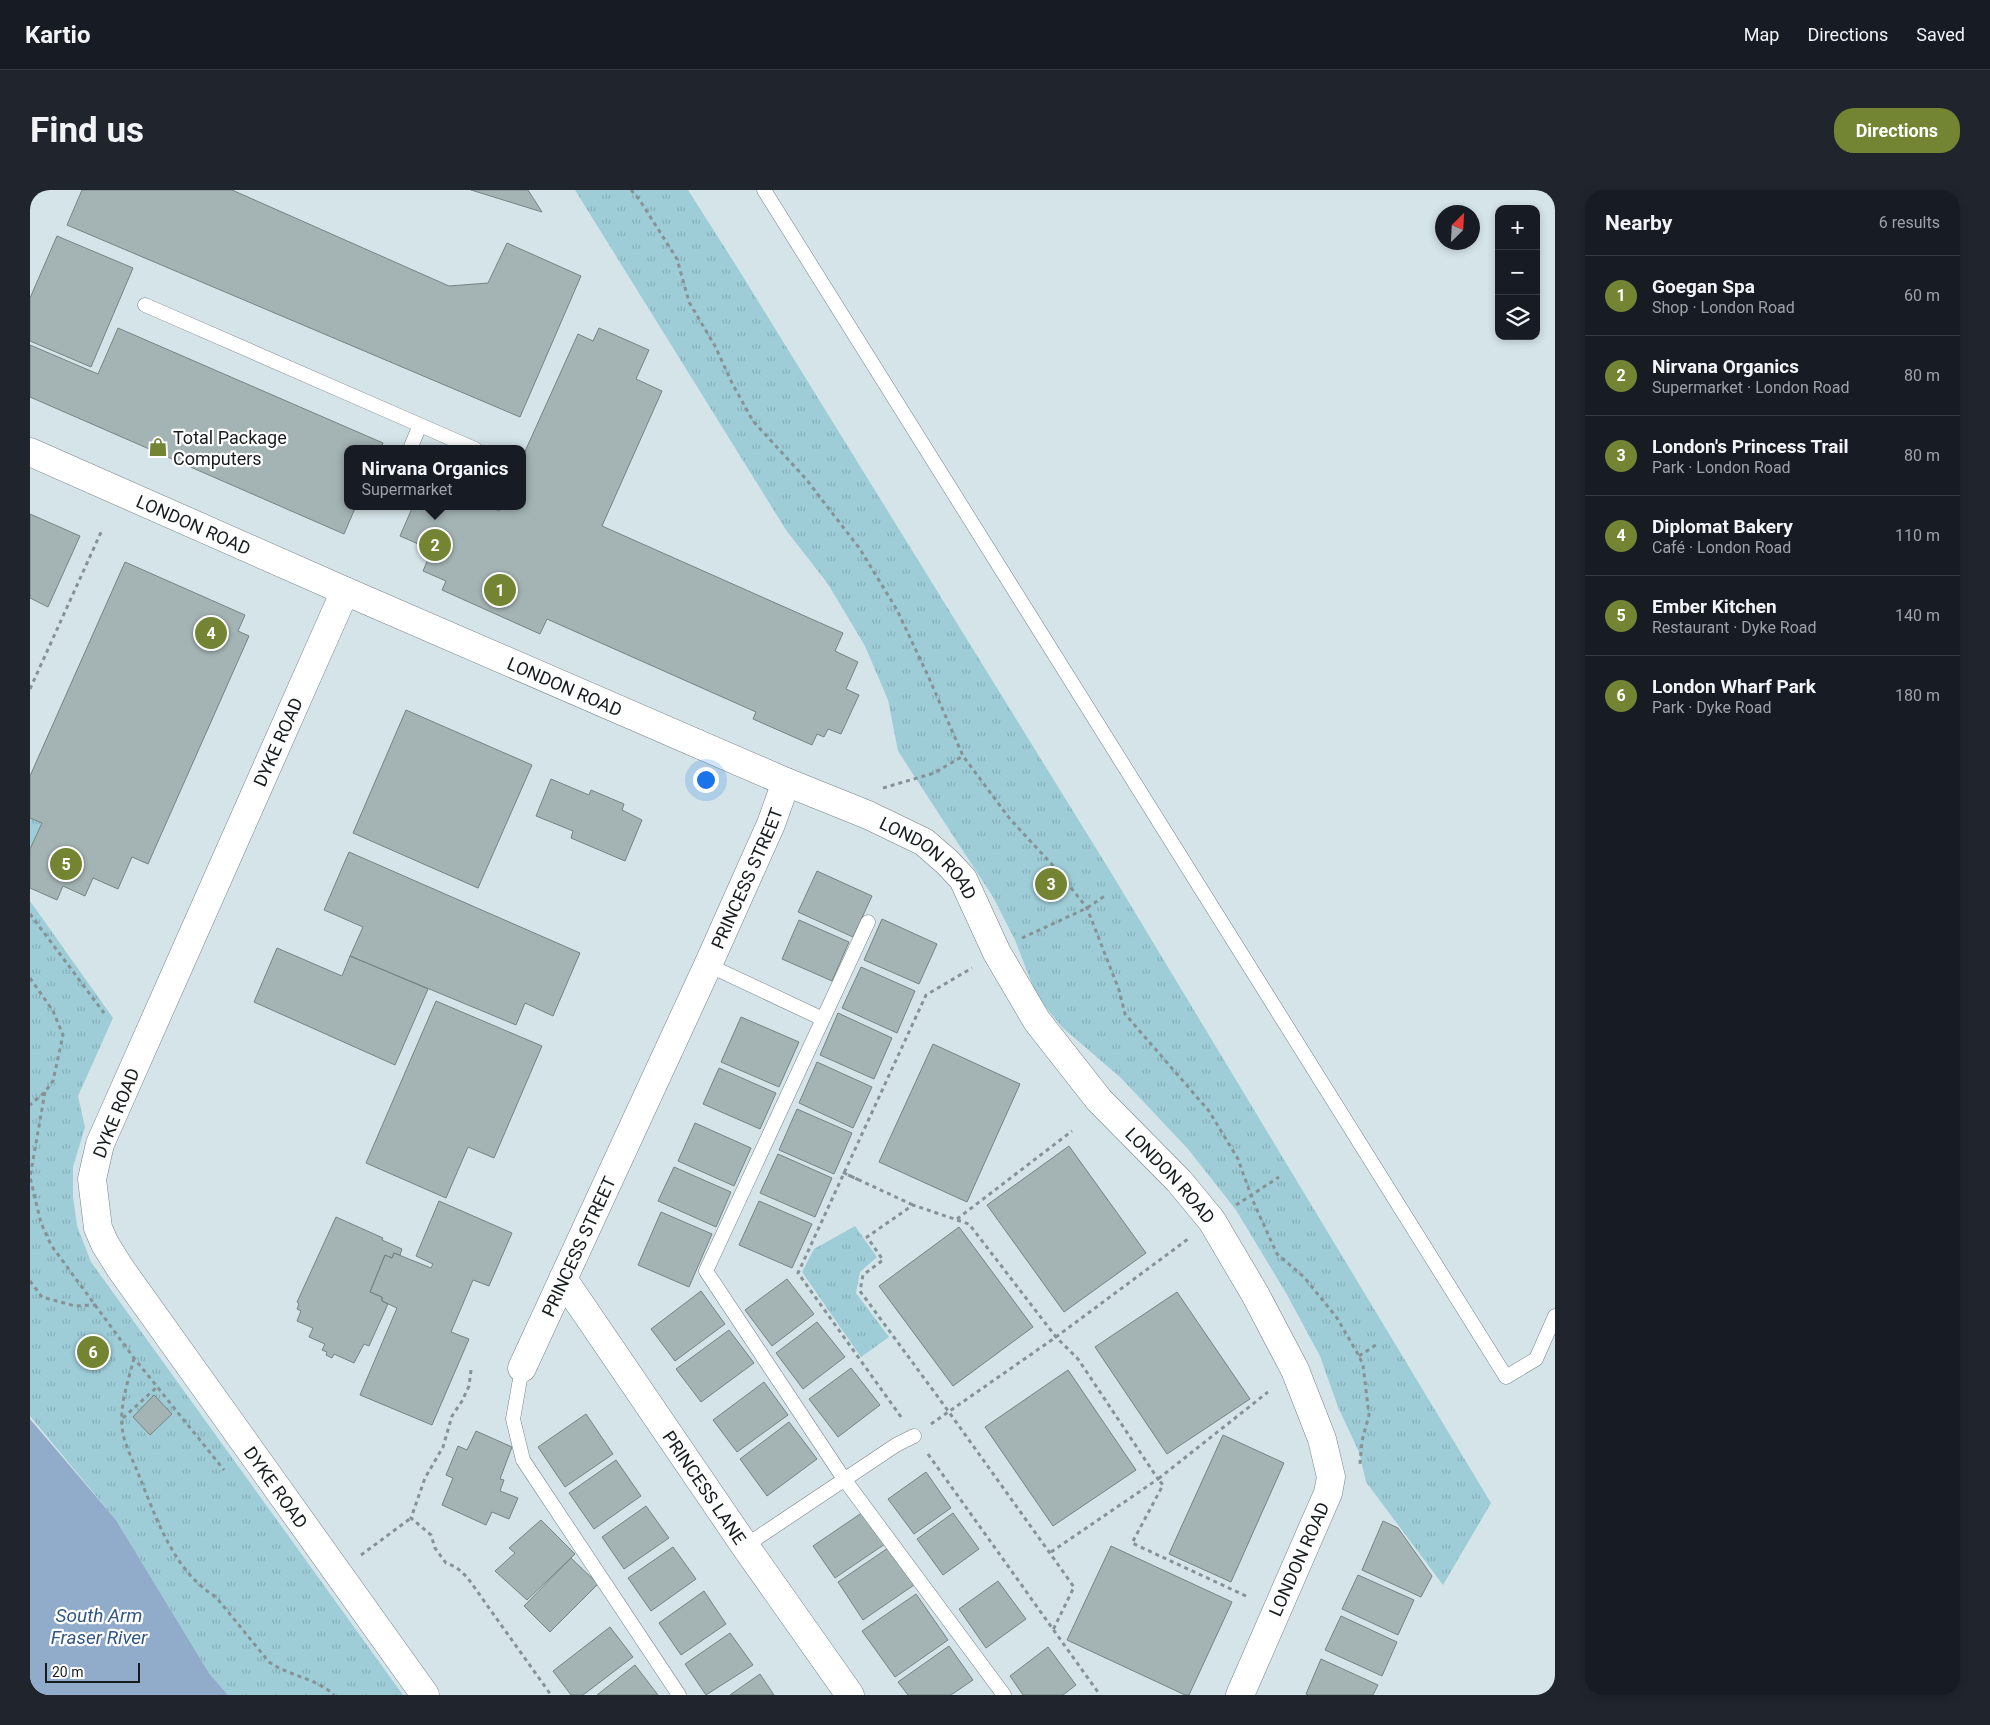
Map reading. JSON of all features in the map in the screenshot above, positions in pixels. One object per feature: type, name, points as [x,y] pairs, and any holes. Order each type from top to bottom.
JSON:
[{"type":"street","name":"LONDON ROAD","points":[[30,452],[344,591],[786,782],[868,814],[924,842],[963,879],[997,953],[1037,1021],[1099,1100],[1179,1181],[1212,1221],[1256,1294],[1295,1370],[1322,1439],[1331,1477],[1328,1493],[1240,1695]]},
{"type":"street","name":"DYKE ROAD","points":[[344,591],[100,1144],[92,1179],[98,1228],[120,1268],[425,1695]]},
{"type":"street","name":"PRINCESS STREET","points":[[522,1368],[708,966],[771,824],[786,782]]},
{"type":"street","name":"PRINCESS LANE","points":[[564,1279],[745,1546],[850,1695]]},
{"type":"lane","points":[[764,190],[1506,1377],[1536,1359],[1555,1316]]},
{"type":"lane","points":[[145,305],[466,445]]},
{"type":"lane","points":[[412,445],[420,425]]},
{"type":"lane","points":[[868,922],[706,1271],[844,1479],[1004,1695]]},
{"type":"lane","points":[[708,966],[823,1020]]},
{"type":"lane","name":"PRINCESS STREET","points":[[522,1368],[513,1419],[524,1460],[679,1695]]},
{"type":"lane","points":[[745,1546],[896,1445],[914,1436]]},
{"type":"path","points":[[631,190],[639,199],[676,259],[689,302],[715,346],[732,383],[753,421],[806,479],[860,549],[897,610],[963,756],[1010,819],[1057,870],[1087,908],[1119,990],[1126,1014],[1209,1111],[1238,1159],[1251,1196],[1277,1254],[1304,1277],[1337,1318],[1359,1356],[1363,1365],[1369,1415],[1362,1441],[1360,1466]]},
{"type":"path","points":[[30,689],[102,530]]},
{"type":"path","points":[[876,790],[934,773],[963,756]]},
{"type":"path","points":[[1100,1695],[798,1273],[926,995],[997,953],[1015,940],[1040,931],[1087,908],[1106,896]]},
{"type":"path","points":[[30,914],[104,1013]]},
{"type":"path","points":[[30,978],[53,1011],[63,1036],[53,1081],[45,1092],[30,1105]]},
{"type":"path","points":[[30,1281],[42,1297],[75,1306],[96,1305],[51,1246],[41,1222],[30,1177],[45,1092]]},
{"type":"path","points":[[957,1220],[1072,1131]]},
{"type":"path","points":[[844,1174],[859,1180]]},
{"type":"path","points":[[844,1174],[913,1205],[969,1224],[1056,1337],[1078,1359],[1163,1485],[1132,1543],[1246,1596]]},
{"type":"path","points":[[914,1436],[1056,1337],[1212,1221],[1279,1177]]},
{"type":"path","points":[[913,1205],[867,1237],[883,1260],[863,1275],[860,1291],[1051,1552],[1074,1587],[1053,1630]]},
{"type":"path","points":[[1359,1356],[1380,1343]]},
{"type":"path","points":[[134,1358],[123,1403],[123,1434],[152,1508],[182,1566],[206,1592],[216,1597],[269,1662],[280,1670],[308,1679],[329,1690],[334,1695]]},
{"type":"path","points":[[363,1553],[411,1518],[424,1478],[443,1447],[452,1416],[469,1386],[471,1370]]},
{"type":"path","points":[[123,1418],[157,1387]]},
{"type":"path","points":[[1051,1552],[1158,1479],[1268,1392]]},
{"type":"path","points":[[411,1518],[431,1535],[436,1548],[446,1563],[456,1567],[467,1577],[550,1695]]},
{"type":"green space","points":[[575,190],[688,190],[737,267],[1110,871],[1491,1503],[1443,1585],[1366,1482],[1359,1452],[1338,1407],[1320,1356],[1286,1293],[1236,1210],[1188,1149],[1121,1078],[1063,1028],[1037,997],[1015,940],[993,897],[898,751],[888,700],[865,646],[828,584],[786,530]]},
{"type":"green space","points":[[30,818],[42,823],[30,849]]},
{"type":"green space","points":[[30,901],[113,1018],[78,1096],[85,1127],[73,1167],[73,1197],[77,1226],[91,1262],[403,1695],[228,1695],[209,1673],[116,1520],[30,1416]]},
{"type":"green space","points":[[855,1226],[877,1257],[860,1272],[856,1293],[889,1337],[861,1357],[802,1272],[814,1249]]},
{"type":"water","name":"South Arm Fraser River","points":[[30,1419],[116,1520],[209,1673],[228,1695],[30,1695]]},
{"type":"building","points":[[82,190],[232,190],[449,286],[488,283],[507,243],[581,276],[520,417],[67,225]]},
{"type":"building","points":[[471,190],[528,190],[542,212]]},
{"type":"building","points":[[57,236],[133,268],[91,367],[30,341],[30,298]]},
{"type":"building","points":[[118,328],[383,443],[382,445],[344,445],[344,510],[354,510],[344,534],[30,397],[30,345],[98,374]]},
{"type":"building","points":[[599,328],[649,350],[636,379],[662,391],[602,526],[843,633],[835,651],[858,662],[846,689],[859,695],[841,734],[828,729],[824,737],[817,734],[812,745],[753,719],[756,712],[547,619],[540,634],[442,590],[446,581],[423,571],[432,550],[400,536],[411,510],[526,510],[526,449],[578,334],[593,341]]},
{"type":"building","points":[[30,514],[80,536],[48,607],[30,598]]},
{"type":"building","points":[[125,562],[245,615],[238,631],[249,636],[148,864],[132,857],[118,889],[93,878],[85,896],[63,886],[57,900],[30,888],[30,849],[42,823],[30,818],[30,776]]},
{"type":"building","points":[[406,710],[532,765],[478,888],[353,833]]},
{"type":"building","points":[[551,779],[589,795],[591,790],[624,804],[622,810],[642,820],[625,861],[571,838],[573,831],[536,816]]},
{"type":"building","points":[[349,852],[580,953],[553,1016],[525,1003],[516,1025],[350,956],[363,927],[324,910]]},
{"type":"building","points":[[817,871],[872,896],[853,937],[798,912]]},
{"type":"building","points":[[882,919],[937,944],[919,984],[864,960]]},
{"type":"building","points":[[799,920],[849,942],[832,981],[782,959]]},
{"type":"building","points":[[277,948],[342,976],[350,956],[428,989],[395,1065],[254,1002]]},
{"type":"building","points":[[861,967],[915,991],[897,1033],[842,1008]]},
{"type":"building","points":[[436,1001],[542,1046],[494,1158],[468,1147],[446,1198],[366,1163]]},
{"type":"building","points":[[838,1013],[892,1038],[874,1079],[820,1055]]},
{"type":"building","points":[[741,1017],[799,1042],[779,1087],[721,1062]]},
{"type":"building","points":[[933,1044],[1020,1084],[967,1202],[879,1162]]},
{"type":"building","points":[[817,1062],[872,1087],[853,1128],[799,1103]]},
{"type":"building","points":[[719,1068],[776,1093],[760,1129],[703,1104]]},
{"type":"building","points":[[797,1109],[852,1133],[834,1174],[779,1150]]},
{"type":"building","points":[[695,1123],[751,1148],[734,1186],[678,1161]]},
{"type":"building","points":[[1069,1146],[1146,1253],[1064,1312],[987,1205]]},
{"type":"building","points":[[778,1154],[832,1178],[815,1217],[760,1193]]},
{"type":"building","points":[[674,1167],[731,1192],[716,1227],[658,1201]]},
{"type":"building","points":[[439,1201],[512,1233],[489,1286],[473,1280],[451,1332],[469,1339],[432,1425],[360,1395],[397,1308],[382,1301],[382,1297],[370,1292],[385,1255],[392,1258],[394,1253],[431,1268],[433,1264],[416,1256]]},
{"type":"building","points":[[759,1201],[812,1224],[792,1268],[739,1245]]},
{"type":"building","points":[[661,1212],[712,1234],[689,1287],[638,1265]]},
{"type":"building","points":[[336,1217],[383,1238],[382,1240],[402,1249],[400,1255],[394,1253],[392,1258],[385,1255],[370,1292],[382,1297],[382,1301],[388,1304],[369,1346],[364,1344],[354,1363],[334,1354],[332,1358],[326,1355],[327,1352],[322,1350],[325,1344],[309,1337],[313,1328],[297,1321],[301,1311],[297,1309],[299,1304],[297,1302]]},
{"type":"building","points":[[959,1227],[1033,1327],[953,1386],[879,1286]]},
{"type":"building","points":[[787,1279],[814,1314],[772,1346],[745,1310]]},
{"type":"building","points":[[701,1291],[725,1324],[675,1361],[651,1329]]},
{"type":"building","points":[[1177,1292],[1250,1399],[1167,1454],[1095,1347]]},
{"type":"building","points":[[817,1322],[845,1357],[803,1389],[776,1353]]},
{"type":"building","points":[[729,1330],[754,1363],[701,1402],[676,1369]]},
{"type":"building","points":[[851,1368],[880,1405],[838,1437],[809,1399]]},
{"type":"building","points":[[1068,1370],[1136,1470],[1053,1526],[985,1427]]},
{"type":"building","points":[[764,1382],[788,1415],[737,1452],[713,1420]]},
{"type":"building","points":[[154,1395],[172,1414],[150,1435],[133,1417]]},
{"type":"building","points":[[586,1414],[613,1454],[565,1487],[538,1447]]},
{"type":"building","points":[[789,1422],[817,1459],[767,1496],[740,1459]]},
{"type":"building","points":[[476,1431],[512,1447],[500,1479],[504,1480],[500,1491],[518,1498],[509,1519],[492,1512],[486,1525],[442,1505],[453,1478],[446,1475],[458,1446],[467,1450]]},
{"type":"building","points":[[1223,1435],[1284,1463],[1231,1582],[1169,1554]]},
{"type":"building","points":[[616,1460],[641,1496],[594,1529],[569,1493]]},
{"type":"building","points":[[926,1472],[951,1508],[914,1534],[888,1499]]},
{"type":"building","points":[[646,1506],[669,1538],[624,1569],[602,1537]]},
{"type":"building","points":[[863,1512],[885,1544],[835,1578],[813,1546]]},
{"type":"building","points":[[953,1513],[979,1549],[943,1575],[917,1539]]},
{"type":"building","points":[[541,1520],[575,1554],[527,1600],[495,1571],[515,1553],[509,1548]]},
{"type":"building","points":[[1383,1521],[1398,1528],[1432,1576],[1421,1597],[1362,1570]]},
{"type":"building","points":[[1111,1546],[1232,1602],[1189,1695],[1185,1695],[1067,1640]]},
{"type":"building","points":[[673,1547],[696,1579],[651,1611],[628,1578]]},
{"type":"building","points":[[888,1548],[914,1585],[863,1620],[838,1582]]},
{"type":"building","points":[[571,1558],[598,1584],[550,1632],[524,1606]]},
{"type":"building","points":[[1358,1575],[1414,1600],[1398,1635],[1342,1609]]},
{"type":"building","points":[[998,1581],[1026,1619],[986,1648],[959,1609]]},
{"type":"building","points":[[704,1591],[726,1624],[681,1655],[659,1623]]},
{"type":"building","points":[[916,1594],[948,1640],[895,1677],[862,1631]]},
{"type":"building","points":[[1341,1616],[1397,1642],[1382,1676],[1325,1650]]},
{"type":"building","points":[[610,1627],[633,1657],[583,1695],[571,1695],[553,1671]]},
{"type":"building","points":[[730,1633],[753,1665],[706,1695],[685,1664]]},
{"type":"building","points":[[949,1646],[973,1680],[951,1695],[908,1695],[898,1682]]},
{"type":"building","points":[[1048,1647],[1076,1685],[1063,1695],[1023,1695],[1010,1676]]},
{"type":"building","points":[[1321,1659],[1378,1685],[1373,1695],[1306,1694]]},
{"type":"building","points":[[635,1665],[658,1695],[597,1695]]},
{"type":"building","points":[[760,1674],[774,1695],[730,1695]]},
{"type":"place","name":"Total Package Computers","points":[[158,447]]},
{"type":"place","name":"Nirvana Organics","points":[[435,545]]},
{"type":"place","name":"Goegan Spa","points":[[500,590]]},
{"type":"place","name":"Diplomat Bakery","points":[[211,633]]},
{"type":"place","name":"Ember Kitchen","points":[[66,864]]},
{"type":"place","name":"London's Princess Trail","points":[[1051,884]]},
{"type":"place","name":"London Wharf Park","points":[[93,1352]]}]
